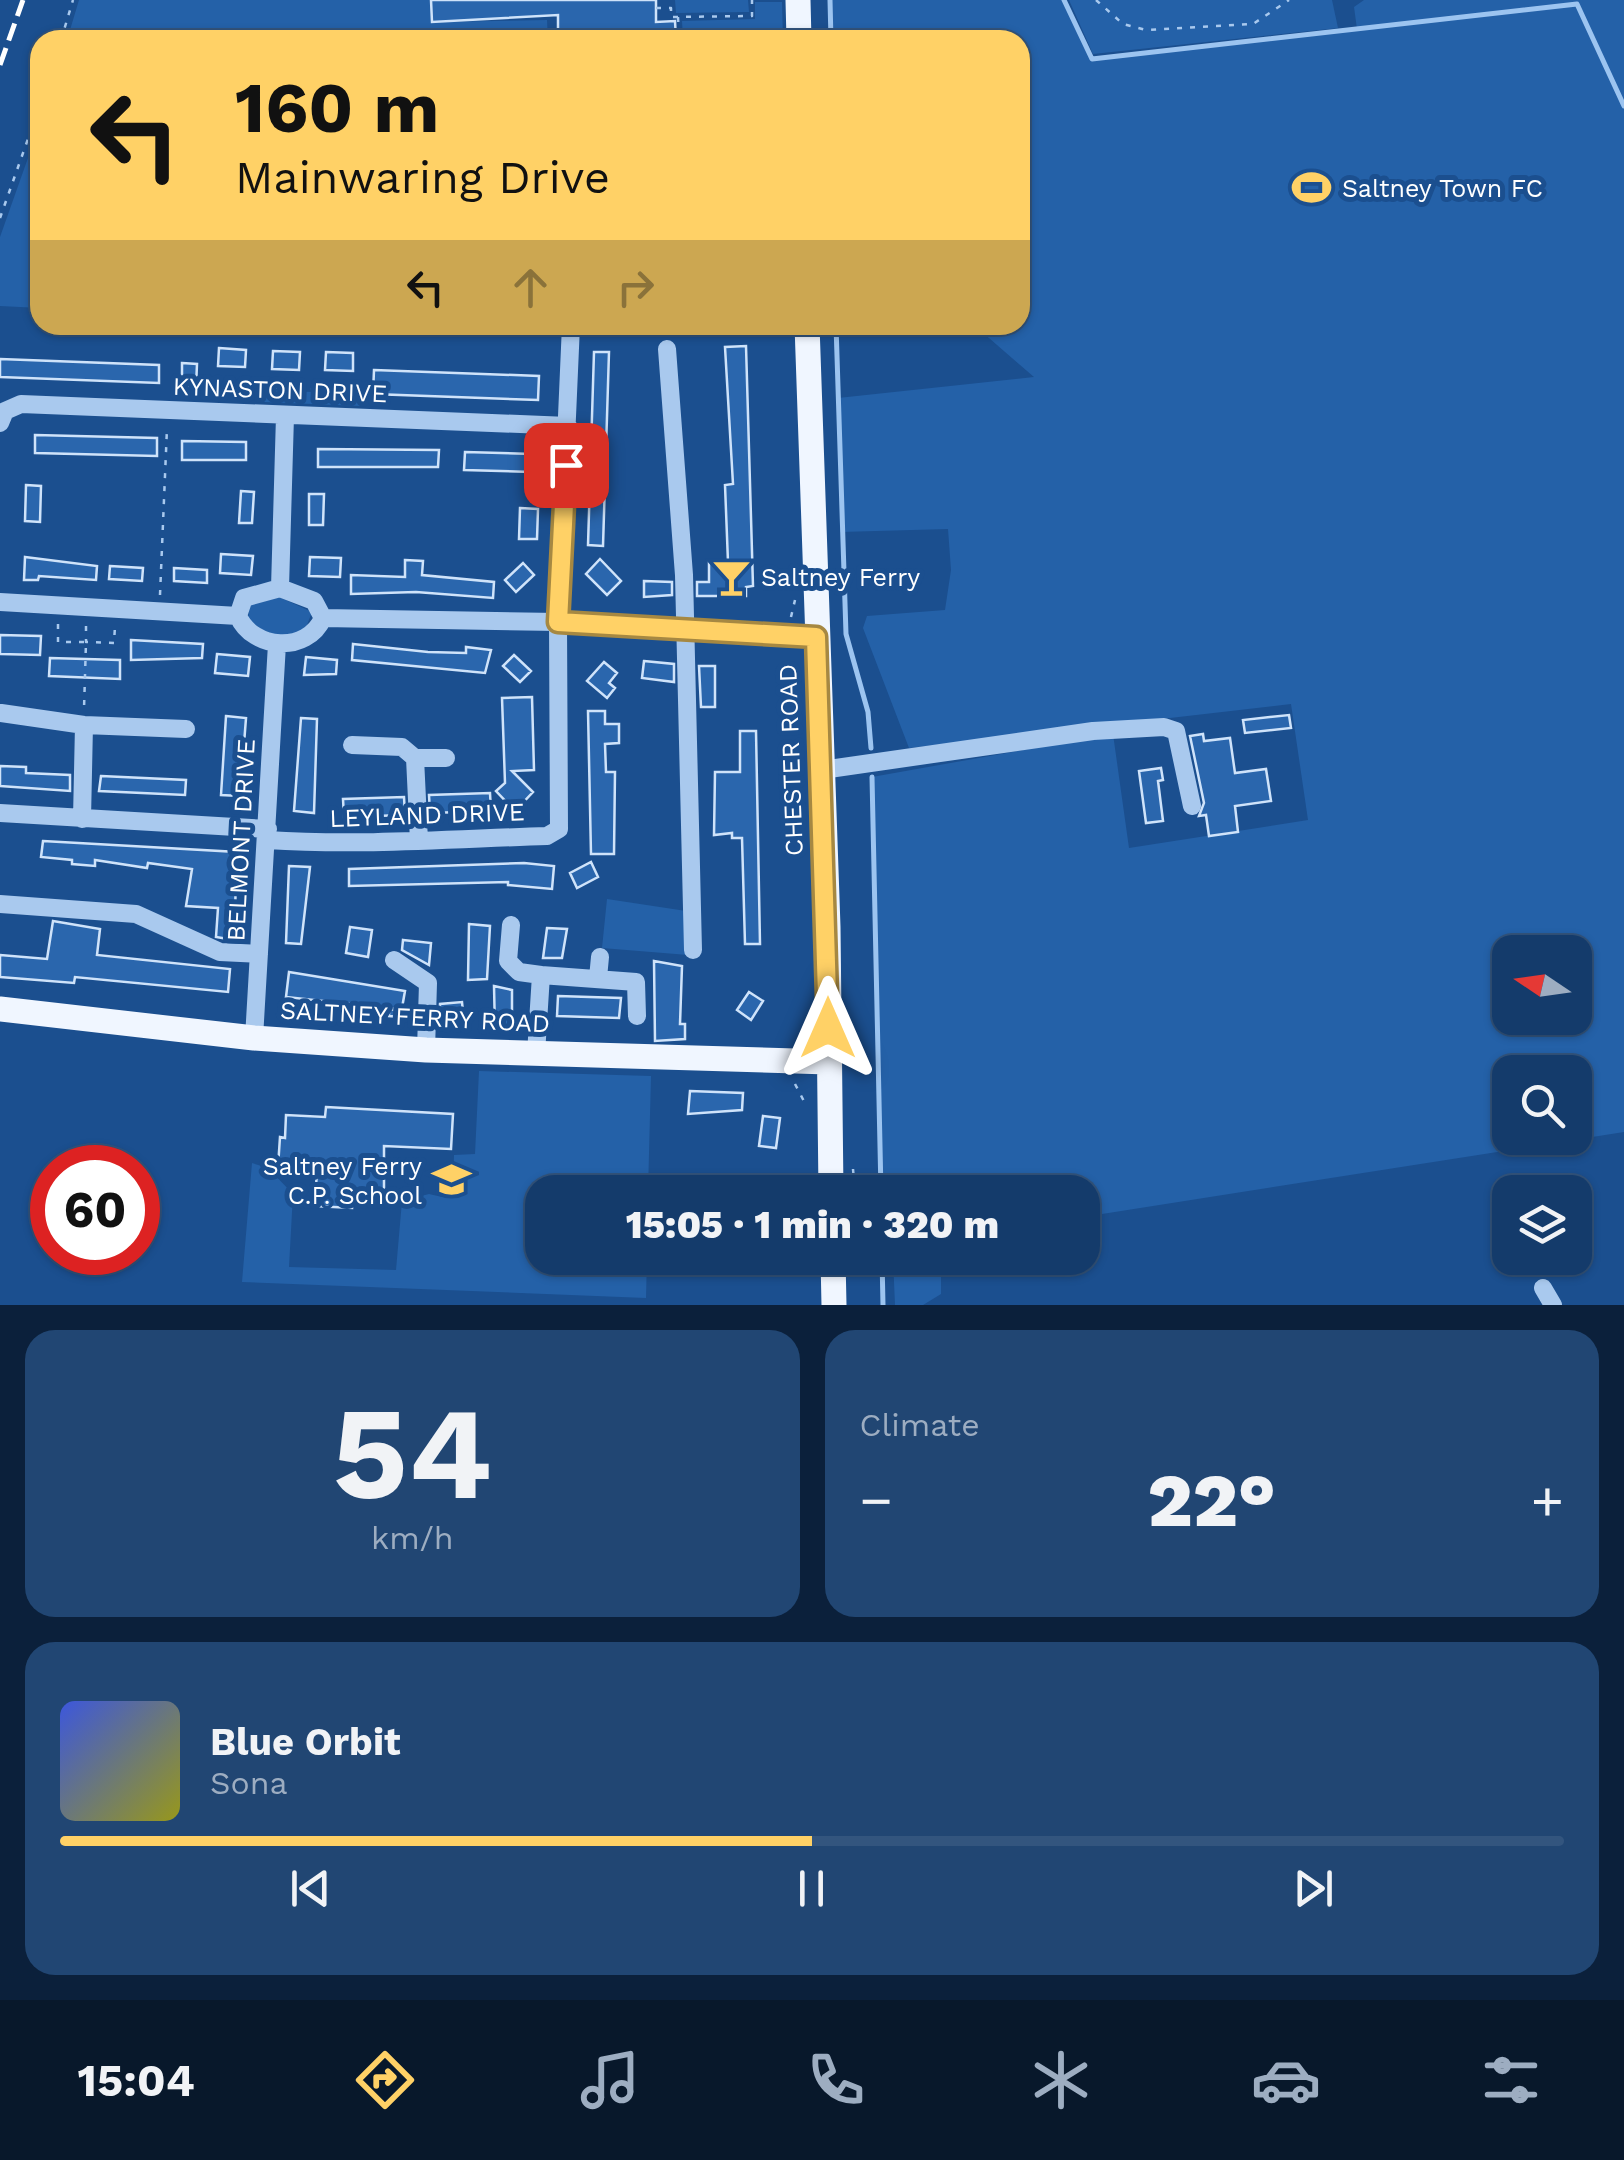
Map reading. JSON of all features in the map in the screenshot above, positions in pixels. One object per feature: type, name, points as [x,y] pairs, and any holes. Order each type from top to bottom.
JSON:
[{"type":"main road","points":[[798,0],[799,30]]},
{"type":"main road","name":"CHESTER ROAD","points":[[807,335],[832,1175]]},
{"type":"main road","name":"SALTNEY FERRY ROAD","points":[[0,1009],[254,1038],[426,1050],[829,1062]]},
{"type":"main road","points":[[833,1275],[834,1305]]},
{"type":"street","points":[[558,622],[571,335]]},
{"type":"street","points":[[667,350],[686,630],[692,950]]},
{"type":"street","name":"KYNASTON DRIVE","points":[[0,423],[4,410],[21,404],[568,426]]},
{"type":"street","points":[[280,588],[285,416]]},
{"type":"street","points":[[238,616],[244,598],[280,588],[314,601],[323,618]]},
{"type":"street","points":[[0,602],[238,616]]},
{"type":"street","points":[[238,616],[253,637],[277,644],[308,634],[323,618],[558,622],[816,637]]},
{"type":"street","name":"LEYLAND DRIVE","points":[[0,814],[268,834],[329,844],[546,836],[559,829],[558,622]]},
{"type":"street","name":"BELMONT DRIVE","points":[[254,1038],[277,644]]},
{"type":"street","points":[[1,712],[84,725],[186,729]]},
{"type":"street","points":[[82,819],[84,725]]},
{"type":"street","points":[[822,770],[1093,732],[1164,727],[1176,731],[1182,741],[1192,806]]},
{"type":"street","points":[[352,745],[402,747],[415,758],[446,758]]},
{"type":"street","points":[[415,758],[419,841]]},
{"type":"street","points":[[0,904],[136,914],[220,952],[259,954]]},
{"type":"street","points":[[511,925],[508,960],[518,972],[636,982],[637,1016]]},
{"type":"street","points":[[598,978],[600,956]]},
{"type":"street","points":[[394,960],[428,983],[426,1050]]},
{"type":"street","points":[[536,1054],[541,974]]},
{"type":"street","points":[[1543,1288],[1553,1305]]},
{"type":"path","points":[[64,30],[73,0]]},
{"type":"path","points":[[656,8],[670,8],[670,17],[752,16],[752,0]]},
{"type":"path","points":[[1096,0],[1123,24],[1146,30],[1253,24],[1289,0]]},
{"type":"path","points":[[678,17],[679,30]]},
{"type":"path","points":[[0,218],[30,133]]},
{"type":"path","points":[[204,412],[204,385],[363,390],[362,419]]},
{"type":"path","points":[[159,612],[167,410]]},
{"type":"path","points":[[58,606],[58,642],[114,644],[115,609]]},
{"type":"path","points":[[84,725],[86,642]]},
{"type":"shaded area","points":[[79,0],[431,0],[432,22],[547,20],[548,30],[70,30]]},
{"type":"shaded area","points":[[675,0],[748,0],[749,12],[676,13]]},
{"type":"shaded area","points":[[830,0],[1064,0],[1092,59],[1357,29],[1354,7],[1364,0],[1624,0],[1624,1132],[1592,1137],[1592,1055],[1492,1055],[1492,1153],[1100,1214],[1100,1175],[881,1175],[872,777],[1113,734],[1129,848],[1308,820],[1291,704],[909,748],[863,628],[867,616],[945,610],[951,570],[948,529],[840,532],[838,398],[1034,377],[986,335],[1030,335],[1030,30],[831,30]]},
{"type":"shaded area","points":[[1069,0],[1332,0],[1338,28],[1093,54]]},
{"type":"shaded area","points":[[755,2],[782,2],[783,30],[682,30],[682,21],[755,19]]},
{"type":"shaded area","points":[[30,152],[30,308],[0,306],[0,237]]},
{"type":"shaded area","points":[[265,390],[361,394],[361,406],[264,402]]},
{"type":"shaded area","points":[[279,597],[312,612],[305,630],[281,637],[247,624],[250,605]]},
{"type":"shaded area","points":[[607,899],[686,911],[688,955],[602,948]]},
{"type":"shaded area","points":[[479,1071],[651,1076],[648,1175],[525,1175],[525,1275],[647,1275],[646,1298],[242,1282],[252,1163],[268,1168],[293,1194],[289,1267],[396,1270],[402,1201],[429,1194],[442,1197],[453,1188],[454,1155],[475,1154]]},
{"type":"shaded area","points":[[894,1275],[941,1275],[941,1294],[923,1305],[895,1305]]},
{"type":"building","points":[[431,0],[656,0],[656,22],[675,21],[675,30],[558,30],[558,15],[432,22]]},
{"type":"building","points":[[746,346],[753,586],[746,587],[746,596],[697,596],[697,582],[709,582],[709,562],[728,562],[725,485],[733,484],[725,347]]},
{"type":"building","points":[[219,348],[246,350],[245,367],[218,366]]},
{"type":"building","points":[[273,351],[300,352],[299,370],[272,369]]},
{"type":"building","points":[[326,352],[353,353],[353,371],[325,370]]},
{"type":"building","points":[[594,352],[609,352],[603,546],[588,545]]},
{"type":"building","points":[[0,359],[159,365],[159,383],[0,377]]},
{"type":"building","points":[[182,363],[197,364],[196,387],[182,386]]},
{"type":"building","points":[[374,370],[539,376],[538,400],[373,394]]},
{"type":"building","points":[[35,435],[157,438],[157,456],[35,453]]},
{"type":"building","points":[[182,441],[246,442],[246,460],[182,460]]},
{"type":"building","points":[[318,449],[439,450],[438,467],[318,467]]},
{"type":"building","points":[[465,452],[532,454],[531,472],[464,470]]},
{"type":"building","points":[[26,485],[41,486],[40,522],[25,521]]},
{"type":"building","points":[[241,491],[254,492],[252,523],[239,523]]},
{"type":"building","points":[[309,494],[324,494],[323,525],[309,525]]},
{"type":"building","points":[[520,508],[538,509],[537,539],[519,539]]},
{"type":"building","points":[[221,554],[253,556],[251,575],[220,573]]},
{"type":"building","points":[[25,557],[97,566],[96,580],[39,576],[38,580],[24,580]]},
{"type":"building","points":[[310,557],[341,558],[340,577],[309,576]]},
{"type":"building","points":[[600,559],[621,581],[607,595],[586,574]]},
{"type":"building","points":[[405,560],[423,561],[422,575],[494,582],[493,598],[416,592],[351,594],[351,575],[405,577]]},
{"type":"building","points":[[523,563],[534,575],[516,592],[505,580]]},
{"type":"building","points":[[110,566],[143,568],[142,581],[109,579]]},
{"type":"building","points":[[174,568],[207,570],[207,583],[174,581]]},
{"type":"building","points":[[644,581],[672,582],[672,595],[644,597]]},
{"type":"building","points":[[0,635],[41,636],[40,655],[0,654]]},
{"type":"building","points":[[131,640],[203,644],[202,658],[131,660]]},
{"type":"building","points":[[353,644],[428,652],[466,653],[466,647],[491,650],[485,673],[352,660]]},
{"type":"building","points":[[217,654],[250,657],[248,676],[215,673]]},
{"type":"building","points":[[514,655],[531,671],[520,682],[503,666]]},
{"type":"building","points":[[306,657],[337,660],[336,674],[304,675]]},
{"type":"building","points":[[50,658],[120,660],[120,679],[49,676]]},
{"type":"building","points":[[644,661],[674,664],[674,682],[642,678]]},
{"type":"building","points":[[604,662],[617,673],[609,683],[615,688],[607,698],[587,681]]},
{"type":"building","points":[[699,666],[715,666],[715,707],[701,707]]},
{"type":"building","points":[[532,697],[534,770],[512,771],[533,792],[515,811],[496,791],[505,783],[502,698]]},
{"type":"building","points":[[588,711],[605,711],[605,724],[619,724],[619,743],[605,744],[606,772],[615,772],[614,854],[591,854]]},
{"type":"building","points":[[1289,715],[1291,728],[1245,733],[1243,720]]},
{"type":"building","points":[[226,716],[246,718],[240,796],[221,795]]},
{"type":"building","points":[[301,718],[317,719],[314,813],[294,811]]},
{"type":"building","points":[[740,731],[756,731],[760,944],[745,944],[742,838],[732,838],[732,833],[714,835],[715,772],[740,772]]},
{"type":"building","points":[[1203,734],[1204,741],[1230,738],[1235,773],[1266,769],[1271,801],[1235,806],[1238,832],[1209,836],[1206,815],[1199,816],[1204,803],[1190,736]]},
{"type":"building","points":[[0,766],[26,767],[26,773],[70,775],[70,791],[0,786]]},
{"type":"building","points":[[1161,768],[1163,780],[1158,781],[1163,821],[1146,823],[1139,771]]},
{"type":"building","points":[[101,776],[186,780],[185,795],[99,791]]},
{"type":"building","points":[[490,793],[491,811],[430,813],[429,795]]},
{"type":"building","points":[[404,797],[405,815],[344,817],[343,799]]},
{"type":"building","points":[[43,841],[237,852],[234,940],[216,937],[218,908],[186,906],[192,869],[148,863],[147,868],[95,860],[95,866],[72,864],[72,860],[41,857]]},
{"type":"building","points":[[591,862],[598,877],[577,888],[570,873]]},
{"type":"building","points":[[524,863],[554,866],[552,889],[508,882],[349,886],[349,869]]},
{"type":"building","points":[[289,866],[310,867],[301,944],[286,943]]},
{"type":"building","points":[[53,921],[100,929],[97,955],[230,969],[228,992],[75,977],[74,983],[0,977],[0,955],[47,959]]},
{"type":"building","points":[[469,924],[490,926],[487,979],[468,980]]},
{"type":"building","points":[[350,927],[372,930],[368,957],[346,953]]},
{"type":"building","points":[[547,928],[567,929],[562,958],[543,958]]},
{"type":"building","points":[[403,940],[431,943],[429,965],[402,950]]},
{"type":"building","points":[[654,961],[682,966],[680,1024],[685,1024],[685,1039],[655,1041]]},
{"type":"building","points":[[289,972],[405,991],[402,1008],[415,1007],[414,1018],[389,1016],[389,1010],[397,1009],[286,997]]},
{"type":"building","points":[[494,986],[512,990],[512,1031],[495,1030]]},
{"type":"building","points":[[749,992],[763,1001],[751,1020],[737,1010]]},
{"type":"building","points":[[558,996],[621,998],[619,1018],[557,1016]]},
{"type":"building","points":[[462,1002],[464,1022],[439,1025],[440,1004]]},
{"type":"building","points":[[690,1091],[743,1093],[742,1110],[688,1114]]},
{"type":"building","points":[[326,1107],[453,1114],[451,1149],[384,1146],[384,1202],[352,1200],[352,1208],[315,1206],[317,1169],[278,1167],[280,1137],[285,1138],[286,1115],[325,1117]]},
{"type":"building","points":[[763,1116],[780,1118],[776,1148],[759,1146]]},
{"type":"waterway","points":[[830,0],[831,30]]},
{"type":"waterway","points":[[1064,0],[1092,59],[1577,4],[1624,106]]},
{"type":"waterway","points":[[836,335],[846,634],[868,712],[871,748]]},
{"type":"waterway","points":[[872,777],[881,1175]]},
{"type":"waterway","points":[[882,1275],[883,1305]]},
{"type":"railway","points":[[0,65],[23,0]]},
{"type":"place","name":"Saltney Town FC","points":[[1312,188]]},
{"type":"place","name":"Saltney Ferry","points":[[731,577]]},
{"type":"place","name":"Saltney Ferry C.P. School","points":[[452,1180]]},
{"type":"route","points":[[566,465],[558,622],[816,637],[828,926],[828,1028]]}]
